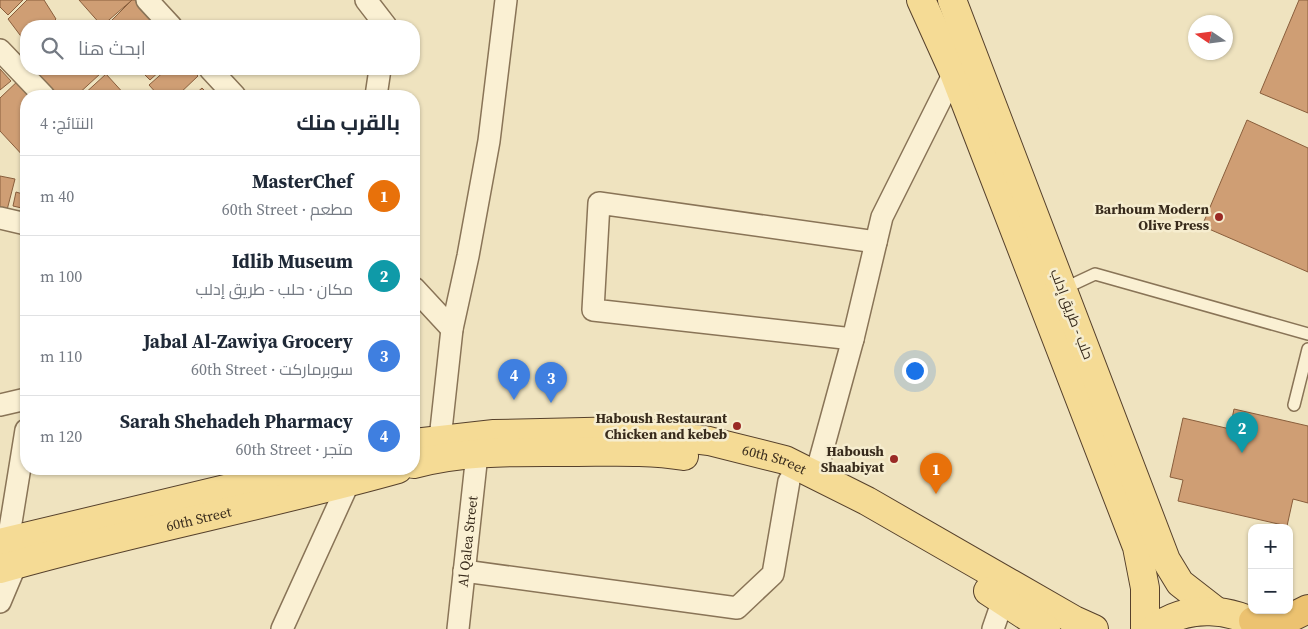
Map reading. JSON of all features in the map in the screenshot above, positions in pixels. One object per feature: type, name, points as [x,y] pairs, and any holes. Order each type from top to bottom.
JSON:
[{"type":"highway","points":[[1260,625],[1284,621],[1308,609]]},
{"type":"main road","name":"حلب - طريق إدلب","points":[[921,0],[954,73],[1137,547],[1145,588],[1144,629]]},
{"type":"main road","name":"حلب - طريق إدلب","points":[[952,0],[1166,560],[1180,583],[1216,611]]},
{"type":"main road","name":"60th Street","points":[[427,441],[494,434],[628,431],[709,441],[785,460],[816,474],[1074,620],[1094,629]]},
{"type":"main road","name":"60th Street","points":[[420,463],[477,454],[630,452],[674,455],[724,463],[789,481],[838,503],[1003,600],[1046,629]]},
{"type":"main road","name":"60th Street","points":[[6,554],[281,475]]},
{"type":"main road","name":"60th Street","points":[[6,554],[179,522],[375,475]]},
{"type":"main road","points":[[1154,629],[1185,614],[1216,611],[1228,612],[1260,625]]},
{"type":"street","points":[[147,0],[165,20]]},
{"type":"street","points":[[366,0],[381,20]]},
{"type":"street","points":[[427,441],[468,256],[489,141],[506,0]]},
{"type":"street","points":[[0,50],[20,71]]},
{"type":"street","points":[[816,474],[853,339],[882,217],[954,73]]},
{"type":"street","points":[[24,75],[38,90]]},
{"type":"street","points":[[216,75],[229,90]]},
{"type":"street","points":[[377,90],[379,75]]},
{"type":"street","points":[[853,339],[593,310],[599,203],[876,242]]},
{"type":"street","points":[[0,218],[20,223]]},
{"type":"street","points":[[420,294],[452,329]]},
{"type":"street","points":[[0,405],[20,400]]},
{"type":"street","name":"Al Qalea Street","points":[[458,629],[477,454]]},
{"type":"street","points":[[0,602],[20,467]]},
{"type":"street","points":[[464,571],[737,608],[773,574],[789,481]]},
{"type":"street","points":[[282,629],[349,482]]},
{"type":"street","points":[[993,629],[1003,600]]},
{"type":"lane","points":[[1063,289],[1095,274],[1308,334]]},
{"type":"lane","points":[[1294,405],[1308,349]]},
{"type":"building","points":[[0,0],[23,0],[8,15],[0,7]]},
{"type":"building","points":[[27,0],[44,0],[56,19],[20,20],[20,35],[8,19]]},
{"type":"building","points":[[79,0],[132,0],[109,20],[97,20]]},
{"type":"building","points":[[132,0],[137,0],[153,20],[112,20]]},
{"type":"building","points":[[1299,0],[1308,0],[1308,113],[1260,93]]},
{"type":"building","points":[[0,69],[11,81],[0,90]]},
{"type":"building","points":[[36,75],[99,75],[83,90],[47,90]]},
{"type":"building","points":[[107,75],[121,90],[89,90]]},
{"type":"building","points":[[145,75],[155,75],[150,80]]},
{"type":"building","points":[[160,75],[198,76],[183,90],[154,90],[149,85]]},
{"type":"building","points":[[22,77],[34,90],[20,90],[20,153],[0,131],[0,98]]},
{"type":"building","points":[[1247,120],[1308,148],[1308,272],[1202,226]]},
{"type":"building","points":[[0,176],[15,179],[7,210],[0,209]]},
{"type":"building","points":[[16,192],[20,193],[20,208],[13,206]]},
{"type":"building","points":[[1234,409],[1308,426],[1308,503],[1293,499],[1287,524],[1278,524],[1178,501],[1183,480],[1170,477],[1183,418],[1230,429]]},
{"type":"place","name":"Barhoum Modern Olive Press","points":[[1219,217]]},
{"type":"place","name":"Sarah Shehadeh Pharmacy","points":[[514,400]]},
{"type":"place","name":"Jabal Al-Zawiya Grocery","points":[[551,403]]},
{"type":"place","name":"Haboush Restaurant Chicken and kebeb","points":[[737,426]]},
{"type":"place","name":"Idlib Museum","points":[[1242,453]]},
{"type":"place","name":"Haboush Shaabiyat","points":[[894,459]]},
{"type":"place","name":"MasterChef","points":[[936,494]]}]
